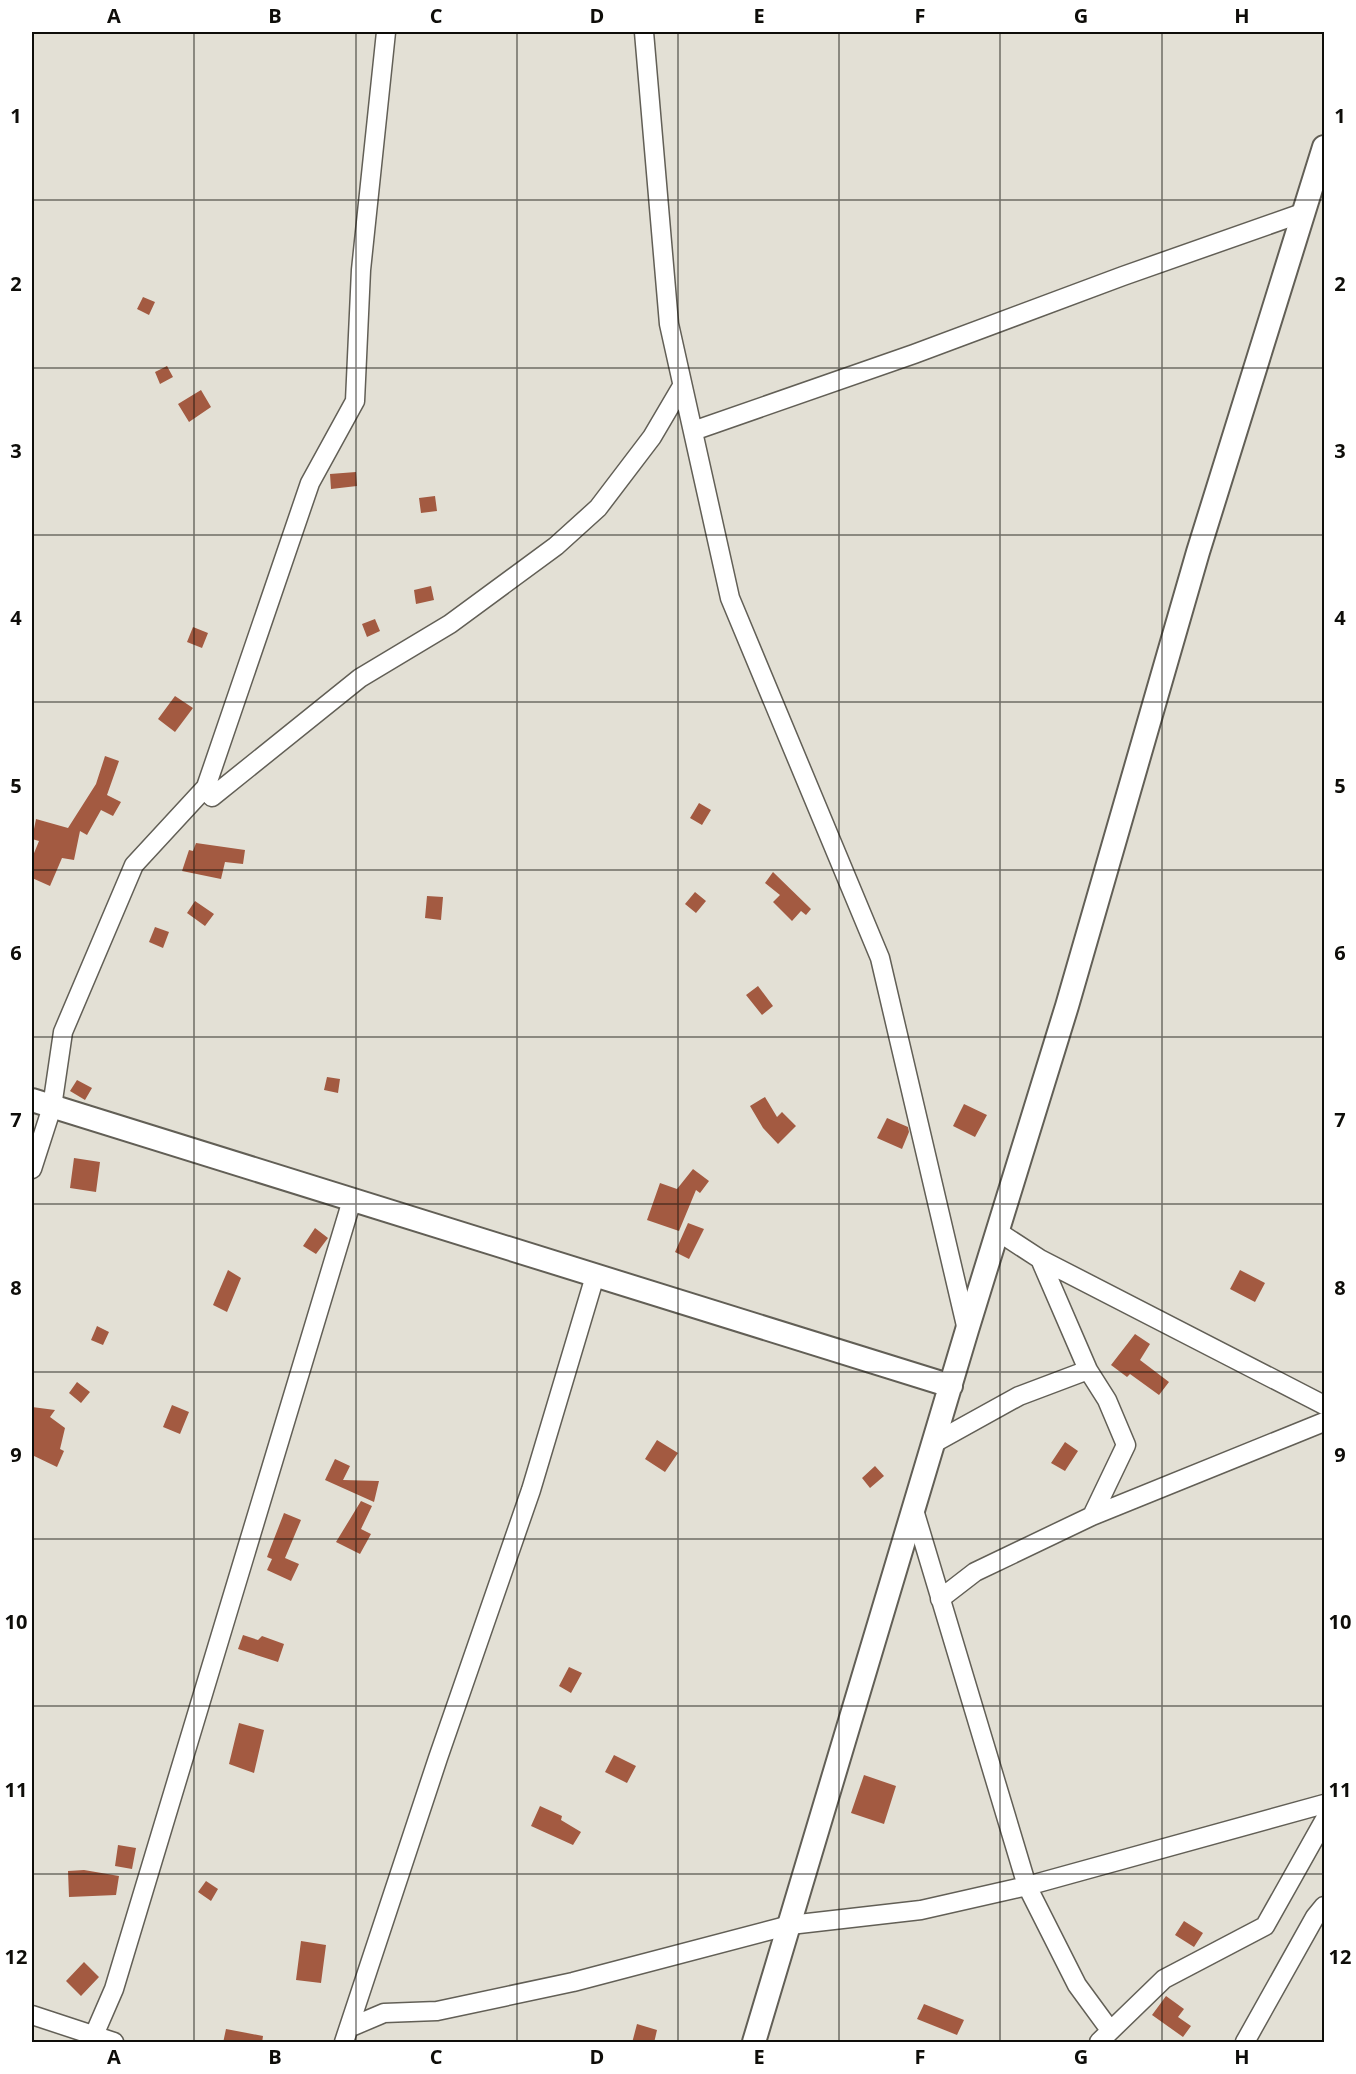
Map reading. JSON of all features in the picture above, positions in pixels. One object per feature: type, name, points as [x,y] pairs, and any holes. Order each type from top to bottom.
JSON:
[{"type":"street","points":[[32,1169],[42,1104],[63,1032],[134,865],[206,787],[310,483],[355,401],[361,270],[386,32]]},
{"type":"street","points":[[644,32],[669,324],[730,598],[880,958],[967,1330]]},
{"type":"street","points":[[754,2043],[967,1330],[1067,1006],[1198,552],[1324,147]]},
{"type":"street","points":[[693,431],[914,354],[1123,276],[1224,243],[1305,212]]},
{"type":"street","points":[[212,797],[360,678],[450,624],[556,546],[598,508],[652,437],[682,386]]},
{"type":"street","points":[[42,1104],[951,1386]]},
{"type":"street","points":[[93,2039],[114,1989],[352,1200]]},
{"type":"street","points":[[997,1231],[1040,1259],[1324,1405]]},
{"type":"street","points":[[1040,1259],[1088,1370],[1107,1400],[1126,1445],[1092,1516]]},
{"type":"street","points":[[348,2035],[438,1758],[531,1490],[595,1276]]},
{"type":"street","points":[[934,1443],[1019,1396],[1088,1370]]},
{"type":"street","points":[[940,1599],[975,1572],[1092,1516],[1324,1422]]},
{"type":"street","points":[[914,1510],[1027,1886],[1104,2036],[1164,1979],[1265,1926],[1324,1821]]},
{"type":"street","points":[[348,2035],[384,2013],[437,2011],[573,1982],[790,1925],[921,1910],[1027,1886],[1324,1804]]},
{"type":"street","points":[[1245,2043],[1315,1917],[1324,1906]]},
{"type":"street","points":[[32,2015],[93,2039],[114,2043]]},
{"type":"building","points":[[143,297],[155,302],[149,315],[137,309]]},
{"type":"building","points":[[167,366],[173,377],[160,384],[155,372]]},
{"type":"building","points":[[201,390],[211,407],[189,422],[178,404]]},
{"type":"building","points":[[356,472],[357,486],[331,489],[330,474]]},
{"type":"building","points":[[435,496],[437,511],[421,513],[419,498]]},
{"type":"building","points":[[431,586],[434,600],[416,604],[414,590]]},
{"type":"building","points":[[375,619],[380,631],[367,637],[362,624]]},
{"type":"building","points":[[193,627],[208,633],[202,648],[187,642]]},
{"type":"building","points":[[175,696],[193,708],[175,732],[158,719]]},
{"type":"building","points":[[105,756],[119,761],[107,795],[121,802],[113,816],[101,810],[87,835],[80,831],[74,860],[62,858],[50,886],[32,878],[32,858],[39,841],[32,839],[36,819],[68,828],[96,784]]},
{"type":"building","points":[[699,803],[711,810],[702,825],[690,818]]},
{"type":"building","points":[[196,843],[245,850],[243,864],[225,862],[221,879],[182,871],[189,850],[193,851]]},
{"type":"building","points":[[773,872],[811,909],[806,915],[801,911],[792,921],[773,902],[780,895],[765,883]]},
{"type":"building","points":[[695,892],[706,901],[696,913],[685,904]]},
{"type":"building","points":[[427,896],[443,897],[441,920],[425,918]]},
{"type":"building","points":[[195,901],[214,914],[205,926],[187,913]]},
{"type":"building","points":[[155,927],[169,932],[163,948],[149,942]]},
{"type":"building","points":[[758,986],[773,1006],[762,1015],[746,995]]},
{"type":"building","points":[[327,1077],[340,1079],[338,1093],[324,1090]]},
{"type":"building","points":[[77,1080],[92,1088],[85,1100],[70,1091]]},
{"type":"building","points":[[765,1097],[777,1117],[782,1112],[796,1126],[778,1144],[763,1128],[750,1106]]},
{"type":"building","points":[[964,1104],[987,1115],[975,1137],[953,1126]]},
{"type":"building","points":[[887,1118],[908,1127],[909,1132],[902,1149],[877,1138]]},
{"type":"building","points":[[74,1158],[100,1162],[96,1192],[70,1188]]},
{"type":"building","points":[[693,1169],[709,1181],[700,1193],[696,1190],[679,1231],[647,1220],[660,1183],[677,1189]]},
{"type":"building","points":[[688,1223],[704,1229],[689,1259],[675,1252]]},
{"type":"building","points":[[315,1228],[328,1238],[316,1254],[303,1246]]},
{"type":"building","points":[[228,1270],[241,1278],[227,1312],[213,1305]]},
{"type":"building","points":[[1240,1270],[1265,1283],[1255,1302],[1230,1289]]},
{"type":"building","points":[[97,1326],[109,1332],[103,1345],[91,1340]]},
{"type":"building","points":[[1135,1334],[1150,1344],[1140,1360],[1169,1382],[1159,1395],[1130,1374],[1127,1377],[1111,1365]]},
{"type":"building","points":[[77,1382],[90,1392],[81,1403],[69,1393]]},
{"type":"building","points":[[172,1405],[189,1412],[180,1434],[163,1427]]},
{"type":"building","points":[[32,1407],[55,1410],[50,1417],[65,1428],[60,1449],[64,1451],[57,1467],[32,1455]]},
{"type":"building","points":[[657,1440],[678,1453],[665,1472],[645,1459]]},
{"type":"building","points":[[1065,1442],[1078,1451],[1065,1471],[1051,1463]]},
{"type":"building","points":[[335,1459],[350,1466],[343,1480],[379,1481],[374,1502],[325,1480]]},
{"type":"building","points":[[875,1466],[884,1476],[870,1488],[862,1478]]},
{"type":"building","points":[[361,1501],[372,1506],[361,1529],[371,1534],[360,1554],[336,1542]]},
{"type":"building","points":[[284,1513],[301,1520],[285,1558],[299,1564],[291,1581],[267,1570],[272,1559],[267,1557]]},
{"type":"building","points":[[243,1635],[258,1640],[262,1636],[284,1644],[278,1662],[238,1649]]},
{"type":"building","points":[[569,1667],[582,1673],[571,1693],[559,1686]]},
{"type":"building","points":[[239,1723],[264,1730],[254,1773],[229,1764]]},
{"type":"building","points":[[614,1755],[636,1766],[627,1783],[605,1772]]},
{"type":"building","points":[[864,1775],[896,1786],[884,1824],[851,1813]]},
{"type":"building","points":[[540,1806],[562,1816],[561,1820],[581,1832],[573,1845],[531,1826]]},
{"type":"building","points":[[118,1845],[136,1848],[132,1869],[115,1866]]},
{"type":"building","points":[[84,1870],[119,1876],[116,1895],[69,1897],[68,1871]]},
{"type":"building","points":[[206,1881],[218,1889],[211,1901],[198,1892]]},
{"type":"building","points":[[1184,1921],[1203,1933],[1194,1947],[1175,1935]]},
{"type":"building","points":[[301,1941],[326,1945],[321,1983],[296,1980]]},
{"type":"building","points":[[84,1962],[99,1977],[81,1996],[66,1981]]},
{"type":"building","points":[[1166,1996],[1184,2009],[1178,2017],[1191,2026],[1183,2037],[1152,2015]]},
{"type":"building","points":[[924,2004],[964,2020],[957,2035],[917,2019]]},
{"type":"building","points":[[637,2024],[657,2030],[654,2043],[632,2043]]},
{"type":"building","points":[[226,2029],[263,2036],[262,2043],[223,2043]]}]
